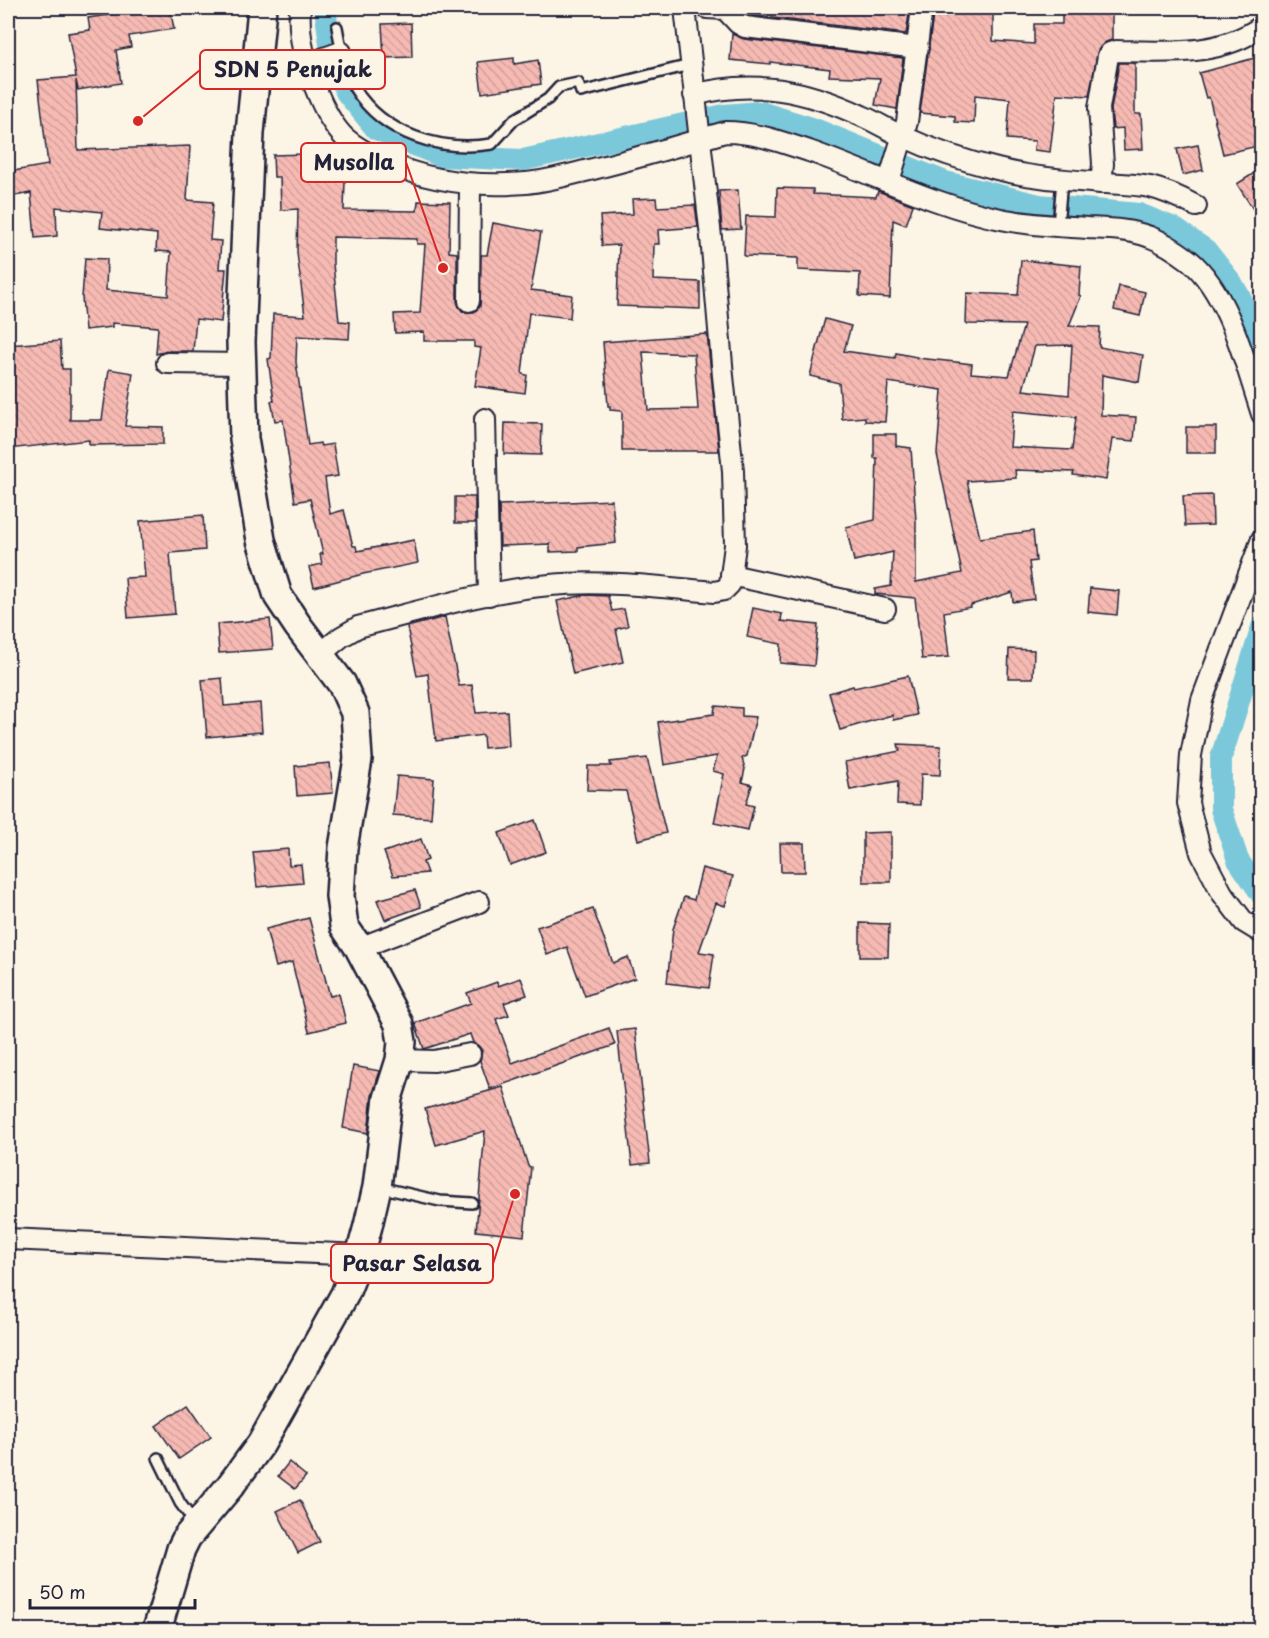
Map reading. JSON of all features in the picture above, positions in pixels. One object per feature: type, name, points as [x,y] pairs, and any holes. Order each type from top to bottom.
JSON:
[{"type":"street","points":[[157,1630],[181,1549],[196,1525],[230,1486],[261,1444],[345,1294],[359,1258],[376,1187],[388,1098],[400,1060],[402,1042],[399,1024],[359,948],[344,926],[340,896],[343,848],[358,759],[355,713],[342,684],[278,596],[261,540],[244,439],[242,342],[250,133],[262,8]]},
{"type":"street","points":[[300,8],[299,23],[308,64],[322,106],[333,123],[346,138],[365,152],[411,173],[470,184],[529,183],[611,165],[700,133],[725,132],[763,136],[890,178],[948,204],[1001,219],[1058,220],[1125,230],[1150,237],[1177,251],[1192,262],[1209,280],[1233,328],[1262,414]]},
{"type":"street","points":[[320,654],[358,627],[489,595],[550,585],[616,584],[714,592],[724,590],[730,584],[735,545],[733,471],[700,133],[690,65],[685,8]]},
{"type":"street","points":[[707,8],[725,9],[745,27],[918,48]]},
{"type":"street","points":[[890,178],[907,122],[922,8]]},
{"type":"street","points":[[1101,183],[1103,164],[1099,108],[1110,53],[1216,48],[1234,43],[1262,26]]},
{"type":"street","points":[[308,64],[339,53]]},
{"type":"street","points":[[695,98],[732,87],[767,88],[798,93],[861,115],[900,143],[1061,185],[1123,183],[1150,187],[1173,194],[1196,206]]},
{"type":"street","points":[[469,301],[470,184]]},
{"type":"street","points":[[167,363],[242,364]]},
{"type":"street","points":[[485,419],[489,595]]},
{"type":"street","points":[[1262,540],[1202,700],[1191,755],[1188,803],[1201,853],[1222,893],[1244,922],[1262,933]]},
{"type":"street","points":[[731,575],[885,609]]},
{"type":"street","points":[[359,948],[479,902]]},
{"type":"street","points":[[400,1060],[434,1061],[470,1054]]},
{"type":"street","points":[[8,1239],[359,1258]]},
{"type":"lane","points":[[338,27],[339,53],[356,90],[383,118],[427,142],[446,145],[492,144],[514,120],[548,99],[559,87],[578,83],[581,92],[690,65]]},
{"type":"lane","points":[[1058,220],[1061,185]]},
{"type":"lane","points":[[376,1187],[440,1201],[472,1203]]},
{"type":"lane","points":[[359,1258],[457,1276]]},
{"type":"lane","points":[[158,1458],[180,1503],[196,1525]]},
{"type":"building","points":[[142,8],[170,8],[174,29],[129,36],[131,47],[116,50],[121,83],[78,90],[76,80],[78,150],[190,146],[187,200],[213,202],[210,240],[221,241],[219,269],[226,269],[221,322],[196,319],[193,351],[167,351],[156,354],[158,327],[112,323],[112,327],[85,330],[82,298],[85,258],[107,259],[106,290],[168,296],[171,252],[156,251],[157,234],[100,228],[102,212],[56,207],[57,236],[35,238],[31,193],[8,197],[8,172],[48,165],[38,80],[76,77],[68,33],[90,30],[88,18],[143,10]]},
{"type":"building","points":[[740,8],[910,8],[906,34],[749,15]]},
{"type":"building","points":[[934,8],[993,8],[993,41],[1034,44],[1034,24],[1062,24],[1062,12],[1112,13],[1112,40],[1106,42],[1098,50],[1089,96],[1057,94],[1050,152],[1034,150],[1035,141],[1007,139],[1010,99],[975,95],[974,123],[955,122],[955,116],[920,113]]},
{"type":"building","points":[[411,23],[412,57],[384,58],[382,24]]},
{"type":"building","points":[[732,34],[744,39],[903,58],[897,109],[875,105],[880,78],[829,76],[830,69],[730,60]]},
{"type":"building","points":[[1262,56],[1262,145],[1223,154],[1209,97],[1206,98],[1199,73]]},
{"type":"building","points":[[514,58],[514,64],[538,60],[541,84],[482,93],[478,62]]},
{"type":"building","points":[[1119,63],[1135,63],[1135,114],[1141,114],[1143,149],[1124,150],[1123,128],[1113,129],[1111,109]]},
{"type":"building","points":[[1198,145],[1203,170],[1183,175],[1177,149]]},
{"type":"building","points":[[306,154],[307,180],[345,181],[344,210],[417,211],[418,201],[450,202],[449,252],[457,253],[457,301],[463,312],[474,312],[480,307],[481,255],[487,255],[493,223],[541,232],[531,290],[572,295],[570,318],[529,313],[522,374],[527,375],[525,393],[475,386],[481,348],[474,347],[474,341],[424,341],[424,332],[395,333],[394,314],[420,313],[425,244],[417,244],[417,239],[333,237],[333,264],[339,321],[350,322],[349,339],[297,336],[296,362],[308,445],[333,444],[338,476],[325,478],[330,514],[344,510],[353,546],[356,546],[357,551],[414,540],[418,563],[314,587],[309,567],[322,564],[320,554],[323,554],[310,499],[295,502],[283,420],[275,421],[271,401],[274,401],[268,359],[271,358],[273,314],[305,316],[297,253],[298,209],[281,210],[280,177],[274,177],[273,155]]},
{"type":"building","points":[[1262,168],[1262,223],[1237,184]]},
{"type":"building","points":[[777,188],[813,189],[813,194],[876,197],[878,191],[913,205],[906,225],[893,220],[890,298],[859,296],[860,273],[798,270],[798,258],[744,256],[746,216],[776,217]]},
{"type":"building","points":[[738,190],[741,229],[722,230],[719,191]]},
{"type":"building","points":[[656,198],[657,207],[695,205],[698,227],[658,230],[659,244],[654,244],[653,280],[700,282],[700,309],[617,306],[619,245],[602,246],[600,216],[633,214],[632,199]]},
{"type":"building","points":[[1021,260],[1081,266],[1079,295],[1081,296],[1069,326],[1100,327],[1099,347],[1143,355],[1139,382],[1102,375],[1101,415],[1136,417],[1134,441],[1112,439],[1106,480],[1073,475],[1074,472],[1015,470],[1016,478],[967,481],[980,538],[1033,531],[1036,561],[1029,562],[1034,599],[1013,602],[1012,592],[971,605],[971,607],[944,612],[949,657],[922,659],[915,598],[875,594],[875,589],[891,586],[893,552],[854,561],[846,527],[875,520],[877,458],[874,458],[874,434],[896,434],[896,446],[911,448],[916,521],[916,582],[962,573],[937,454],[942,390],[888,382],[885,422],[865,421],[865,417],[842,419],[839,383],[810,376],[817,348],[825,319],[851,326],[844,351],[895,358],[896,353],[917,358],[972,364],[971,373],[1009,376],[1024,325],[966,324],[967,293],[1018,295]],"holes":[[[1072,345],[1069,395],[1023,390],[1035,346]],[[1013,411],[1076,417],[1072,450],[1010,447]]]},
{"type":"building","points":[[1119,286],[1145,292],[1140,316],[1114,310]]},
{"type":"building","points":[[707,334],[719,451],[622,451],[622,411],[610,410],[608,406],[603,342]],"holes":[[[643,352],[694,354],[698,409],[648,410]]]},
{"type":"building","points":[[60,341],[62,369],[70,369],[70,420],[102,420],[109,369],[133,373],[125,426],[163,427],[163,444],[89,445],[89,440],[8,449],[8,345]]},
{"type":"building","points":[[505,423],[542,424],[541,455],[504,454]]},
{"type":"building","points":[[1186,427],[1216,427],[1216,453],[1186,453]]},
{"type":"building","points":[[1212,495],[1213,525],[1185,526],[1183,496]]},
{"type":"building","points":[[455,497],[475,497],[475,523],[455,523]]},
{"type":"building","points":[[612,500],[616,543],[578,547],[578,551],[550,552],[550,544],[500,546],[499,505]]},
{"type":"building","points":[[203,515],[205,550],[170,553],[175,614],[128,618],[125,578],[145,577],[140,521]]},
{"type":"building","points":[[1090,588],[1119,591],[1117,615],[1088,612]]},
{"type":"building","points":[[585,595],[608,596],[612,611],[624,609],[628,626],[616,629],[623,662],[573,674],[557,601]]},
{"type":"building","points":[[753,608],[782,614],[781,621],[818,625],[814,666],[780,663],[781,644],[747,637]]},
{"type":"building","points":[[445,617],[459,686],[472,685],[476,713],[507,711],[509,746],[484,748],[483,735],[436,741],[428,674],[417,676],[407,627]]},
{"type":"building","points":[[270,619],[273,649],[219,653],[217,624]]},
{"type":"building","points":[[1009,649],[1034,650],[1033,678],[1008,678]]},
{"type":"building","points":[[908,676],[917,715],[893,720],[892,715],[840,730],[829,693]]},
{"type":"building","points":[[222,678],[224,706],[260,703],[262,732],[207,737],[202,680]]},
{"type":"building","points":[[715,706],[742,708],[742,716],[756,717],[747,756],[742,758],[745,769],[742,782],[752,785],[746,804],[754,806],[748,830],[714,823],[724,774],[713,771],[717,756],[664,765],[658,722],[714,714]]},
{"type":"building","points":[[898,744],[941,746],[940,775],[921,774],[920,805],[897,804],[898,781],[850,790],[845,762],[900,751]]},
{"type":"building","points":[[647,758],[666,833],[638,840],[626,791],[587,790],[588,766],[611,766],[610,762]]},
{"type":"building","points":[[330,763],[333,793],[297,796],[295,766]]},
{"type":"building","points":[[397,776],[434,779],[431,818],[393,815]]},
{"type":"building","points":[[535,820],[546,852],[510,865],[499,833]]},
{"type":"building","points":[[891,832],[891,882],[863,882],[863,833]]},
{"type":"building","points":[[421,839],[428,860],[423,862],[427,873],[393,876],[384,852]]},
{"type":"building","points":[[780,843],[804,843],[805,872],[781,872]]},
{"type":"building","points":[[288,849],[289,865],[301,864],[303,883],[257,887],[253,852]]},
{"type":"building","points":[[702,868],[733,876],[725,906],[716,903],[699,952],[714,954],[709,988],[667,983],[673,929],[684,897],[694,900]]},
{"type":"building","points":[[415,890],[421,907],[385,920],[377,900]]},
{"type":"building","points":[[593,909],[613,963],[628,957],[635,978],[585,996],[567,947],[547,955],[537,927]]},
{"type":"building","points":[[309,918],[330,996],[339,994],[346,1023],[309,1032],[292,962],[276,967],[266,929]]},
{"type":"building","points":[[860,923],[889,924],[888,957],[860,957]]},
{"type":"building","points":[[521,978],[527,995],[504,1003],[509,1015],[496,1019],[512,1063],[609,1028],[615,1045],[490,1089],[480,1061],[482,1051],[473,1043],[470,1034],[424,1049],[415,1023],[471,1003],[467,993],[497,982],[498,986]]},
{"type":"building","points":[[635,1029],[650,1163],[632,1165],[617,1031]]},
{"type":"building","points":[[353,1066],[380,1071],[372,1096],[368,1133],[343,1128]]},
{"type":"building","points":[[503,1087],[528,1166],[531,1167],[524,1236],[476,1231],[485,1131],[436,1145],[425,1109]]},
{"type":"building","points":[[188,1404],[211,1437],[179,1459],[156,1426]]},
{"type":"building","points":[[289,1462],[306,1476],[295,1489],[278,1476]]},
{"type":"building","points":[[300,1500],[320,1542],[298,1553],[277,1511]]},
{"type":"waterway","points":[[325,8],[331,51],[346,92],[376,129],[441,156],[523,160],[724,115],[760,112],[812,128],[945,182],[1039,205],[1139,214],[1174,228],[1206,250],[1232,283],[1251,317],[1262,348]]},
{"type":"waterway","points":[[1262,627],[1221,758],[1221,809],[1238,860],[1262,895]]},
{"type":"place","name":"SDN 5 Penujak","points":[[138,121]]},
{"type":"place","name":"Musolla","points":[[443,268]]},
{"type":"place","name":"Pasar Selasa","points":[[515,1194]]}]
